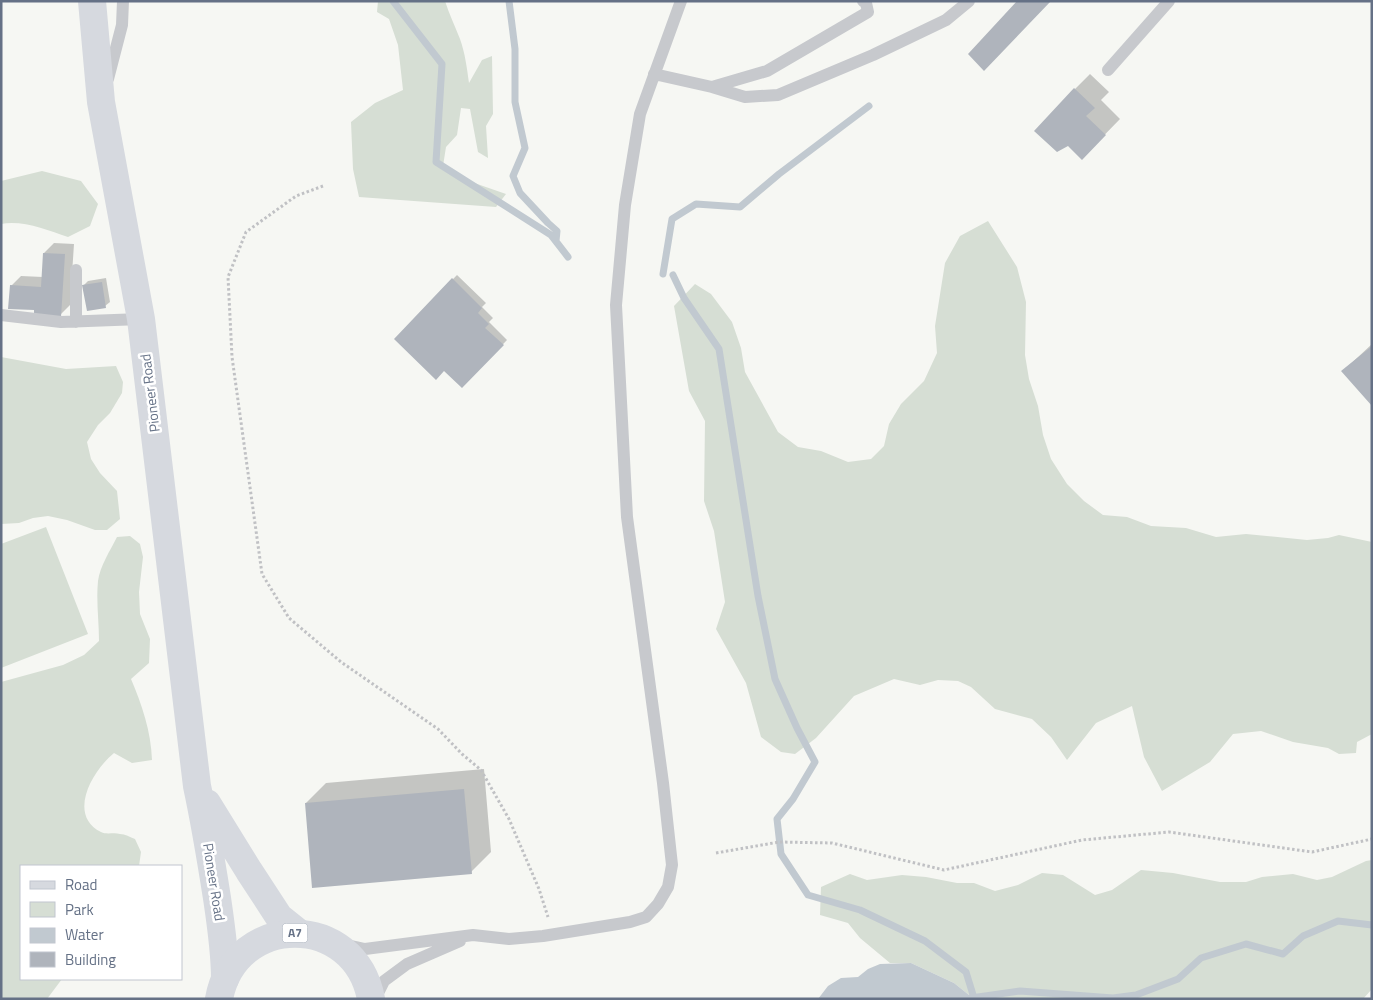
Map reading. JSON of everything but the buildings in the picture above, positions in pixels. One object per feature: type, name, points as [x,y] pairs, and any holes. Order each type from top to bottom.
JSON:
[{"type":"main road","name":"Pioneer Road","points":[[92,1],[101,102],[141,319],[197,786],[207,832],[223,938],[225,959],[220,993]]},
{"type":"main road","name":"Pioneer Road","points":[[197,786],[279,917],[299,933]]},
{"type":"main road","name":"A7","points":[[220,993],[234,963],[247,950],[263,940],[281,934],[299,933],[318,936],[334,943],[350,954],[361,969],[373,999]]},
{"type":"lane","points":[[101,102],[122,25],[123,1]]},
{"type":"lane","points":[[334,943],[365,949],[474,935],[509,939],[630,922],[646,917],[658,904],[668,887],[672,865],[664,783],[627,518],[616,305],[625,205],[640,114],[681,1]]},
{"type":"lane","points":[[712,87],[767,71],[868,12],[866,3],[863,1]]},
{"type":"lane","points":[[654,74],[745,96],[778,95],[898,44],[946,20],[969,1]]},
{"type":"lane","points":[[1108,70],[1169,1]]},
{"type":"lane","points":[[76,270],[76,322]]},
{"type":"lane","points":[[1,315],[61,322],[141,319]]},
{"type":"lane","points":[[373,999],[384,981],[407,964],[474,935]]},
{"type":"path","points":[[323,186],[296,196],[246,232],[228,277],[232,357],[262,574],[289,618],[341,662],[438,729],[462,754],[481,770],[509,819],[539,889],[554,934]]},
{"type":"path","points":[[716,853],[779,842],[832,843],[944,870],[1082,840],[1169,832],[1312,852],[1372,839]]},
{"type":"green space","points":[[378,1],[445,1],[462,44],[469,83],[482,60],[492,56],[493,114],[486,126],[488,158],[478,152],[470,109],[461,108],[457,135],[446,147],[443,166],[460,178],[506,194],[496,207],[359,197],[353,169],[351,122],[375,103],[403,90],[398,45],[389,19],[377,12]]},
{"type":"green space","points":[[42,171],[81,181],[98,204],[90,226],[68,237],[18,223],[1,224],[1,181]]},
{"type":"green space","points":[[988,221],[1017,267],[1026,302],[1025,355],[1029,379],[1038,406],[1043,435],[1051,459],[1067,484],[1084,501],[1103,515],[1127,517],[1151,526],[1186,528],[1216,537],[1246,534],[1307,540],[1339,535],[1372,542],[1372,734],[1357,742],[1356,753],[1339,754],[1328,748],[1293,742],[1261,731],[1233,734],[1210,762],[1162,791],[1144,757],[1132,706],[1096,723],[1067,760],[1051,737],[1032,719],[995,709],[971,687],[958,681],[938,680],[920,685],[894,679],[854,696],[816,738],[795,754],[781,752],[761,737],[746,683],[716,629],[725,602],[714,531],[704,501],[705,421],[689,391],[674,306],[695,284],[711,294],[732,322],[741,348],[745,372],[778,432],[798,447],[821,451],[848,462],[871,459],[884,446],[889,424],[901,404],[924,381],[937,353],[935,326],[945,263],[960,236]]},
{"type":"green space","points":[[1,357],[66,369],[116,366],[123,382],[122,393],[110,413],[98,425],[87,442],[91,459],[100,473],[117,491],[120,519],[107,530],[95,530],[67,520],[48,516],[33,518],[19,523],[1,524]]},
{"type":"green space","points":[[46,527],[88,634],[1,668],[1,544]]},
{"type":"green space","points":[[130,536],[140,544],[143,557],[139,592],[140,614],[150,639],[149,663],[131,679],[145,718],[152,760],[132,763],[114,753],[91,781],[84,804],[86,815],[91,824],[101,832],[124,834],[135,839],[141,852],[139,865],[20,865],[20,980],[61,980],[47,999],[1,999],[1,682],[63,665],[84,655],[99,641],[97,596],[99,575],[117,537]]},
{"type":"green space","points":[[1372,860],[1372,989],[1363,999],[974,999],[954,983],[911,963],[890,963],[860,938],[848,923],[820,915],[821,887],[850,874],[867,880],[902,875],[926,877],[957,883],[974,883],[995,891],[1018,885],[1042,873],[1063,875],[1095,895],[1112,890],[1141,870],[1173,873],[1220,882],[1246,882],[1262,877],[1293,874],[1317,880],[1332,877]]},
{"type":"water","points":[[911,963],[954,983],[974,999],[818,999],[828,986],[841,978],[858,977],[868,969],[880,964]]},
{"type":"waterway","points":[[393,1],[442,64],[436,162],[551,235],[568,257]]},
{"type":"waterway","points":[[509,1],[515,49],[515,102],[525,148],[513,176],[520,193],[557,231],[556,241]]},
{"type":"waterway","points":[[663,274],[672,219],[696,204],[740,207],[779,174],[869,106]]},
{"type":"waterway","points":[[673,275],[684,298],[719,349],[758,596],[775,679],[815,762],[793,799],[777,819],[781,854],[808,895],[860,910],[925,941],[966,972],[974,998]]},
{"type":"waterway","points":[[971,998],[1020,991],[1113,998],[1136,995],[1178,979],[1201,958],[1246,944],[1283,954],[1303,936],[1338,921],[1372,925]]}]
